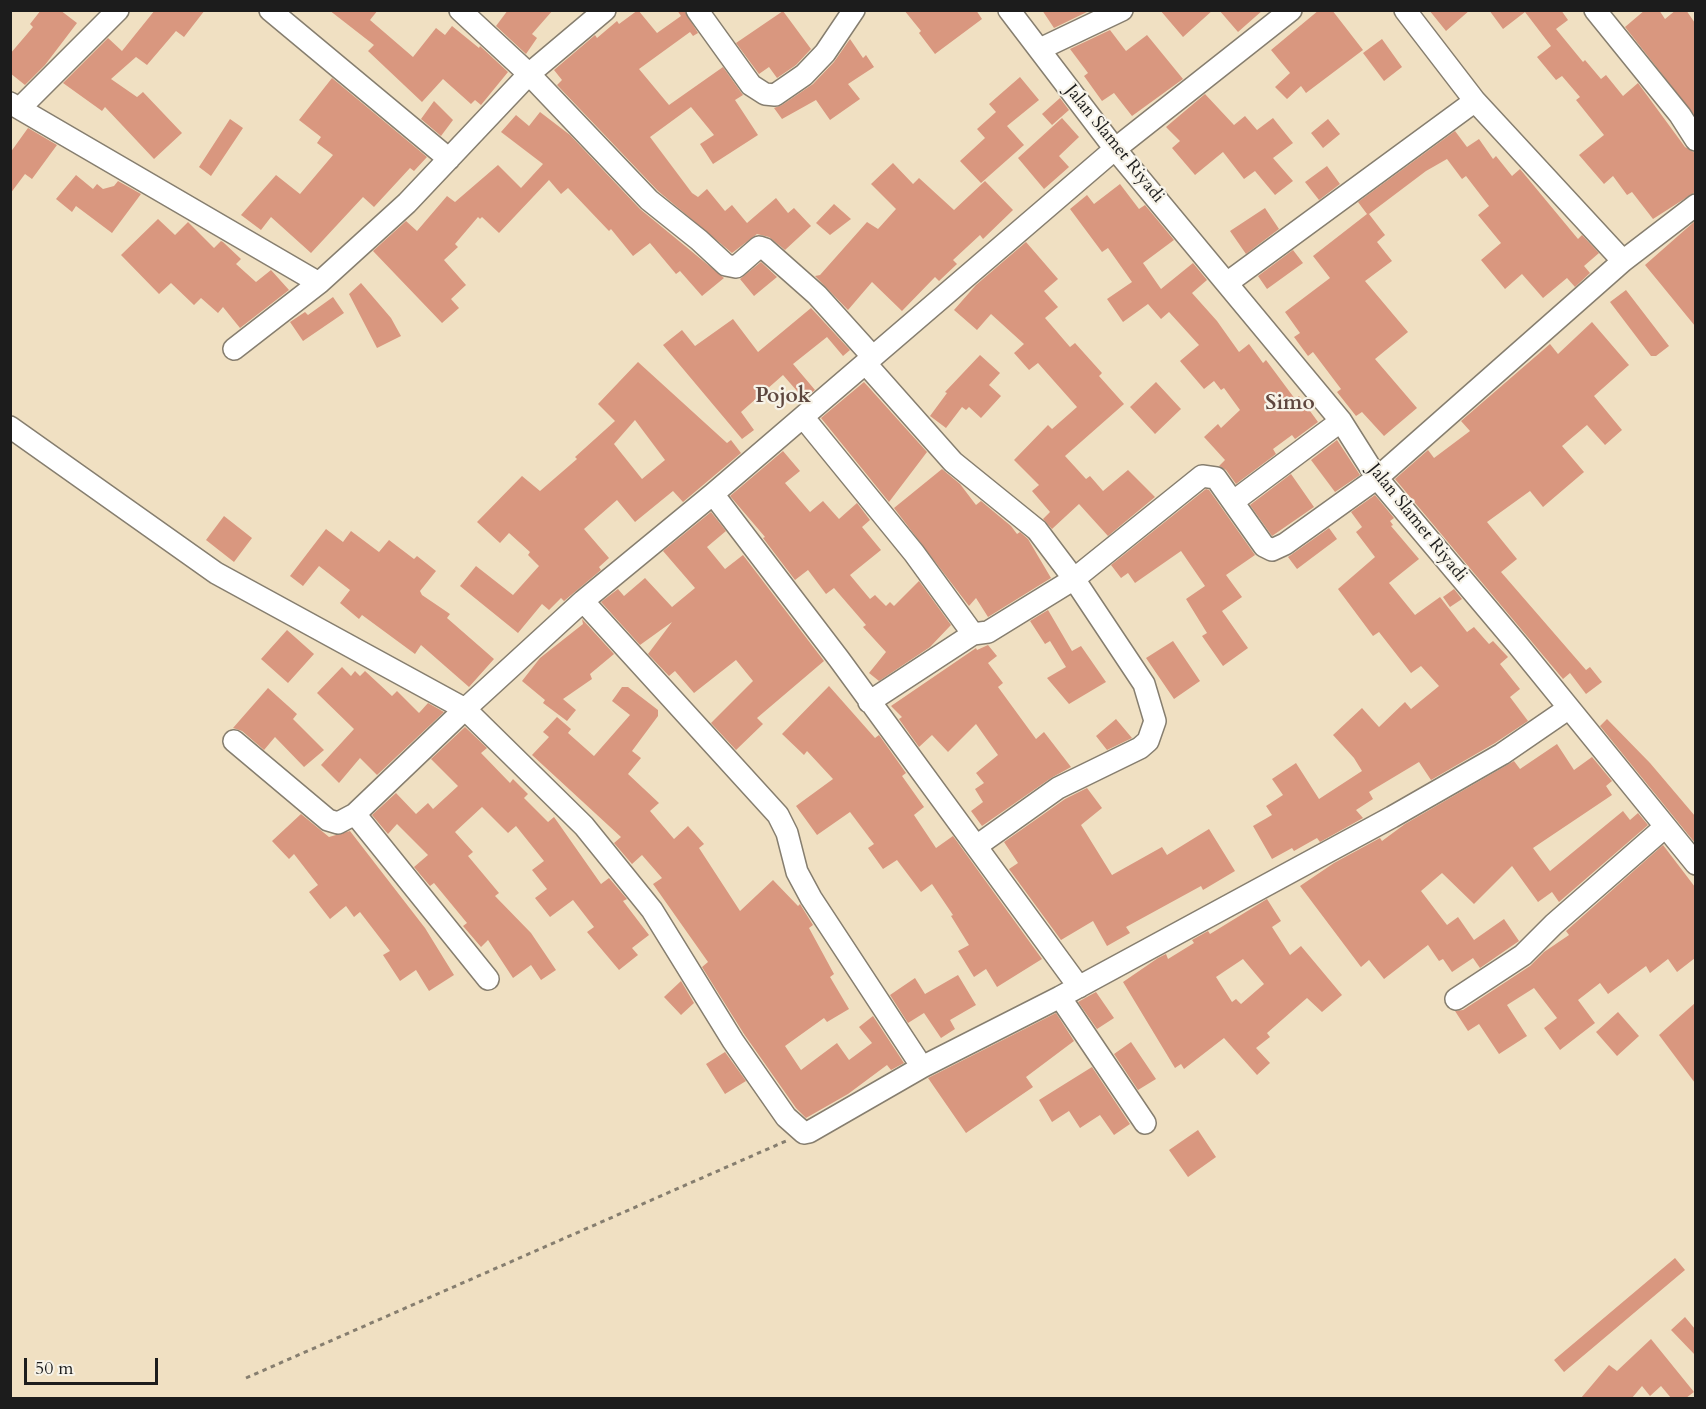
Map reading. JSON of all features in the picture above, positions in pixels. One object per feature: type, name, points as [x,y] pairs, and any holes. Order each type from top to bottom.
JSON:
[{"type":"street","points":[[118,10],[15,106],[319,283]]},
{"type":"street","points":[[270,10],[449,159]]},
{"type":"street","points":[[460,10],[529,74],[649,200],[726,265],[736,267],[759,247],[765,249],[817,295],[953,462],[1037,530],[1074,579],[1144,684],[1154,712],[1153,730],[1148,741],[1140,748],[1058,788],[978,845]]},
{"type":"street","points":[[234,349],[319,283],[407,203],[529,74],[604,10]]},
{"type":"street","points":[[697,10],[751,86],[765,94],[775,95],[804,75],[825,53],[854,10]]},
{"type":"street","name":"Jalan Slamet Riyadi","points":[[1009,10],[1115,149],[1341,421],[1377,478],[1569,708],[1695,864]]},
{"type":"street","points":[[1040,49],[1122,10]]},
{"type":"street","points":[[234,741],[327,820],[339,823],[355,814],[583,601],[870,361],[1115,149],[1291,10]]},
{"type":"street","points":[[1405,10],[1475,101],[1623,261]]},
{"type":"street","points":[[1595,10],[1680,115],[1695,140]]},
{"type":"street","points":[[1227,282],[1475,101]]},
{"type":"street","points":[[869,702],[973,634],[988,633],[1074,579],[1202,477],[1216,478],[1258,539],[1267,548],[1272,550],[1285,544],[1377,478],[1623,261],[1695,205]]},
{"type":"street","points":[[803,417],[914,553],[973,634]]},
{"type":"street","points":[[1234,501],[1341,421]]},
{"type":"street","points":[[10,427],[216,573],[465,709],[584,826],[652,910],[733,1041],[786,1117],[804,1133],[922,1067],[1060,998],[1432,794],[1502,754],[1569,708]]},
{"type":"street","points":[[713,494],[978,845],[1079,987]]},
{"type":"street","points":[[583,601],[778,814],[787,833],[797,872],[811,898],[922,1067]]},
{"type":"street","points":[[355,814],[488,979]]},
{"type":"street","points":[[1456,999],[1523,955],[1554,924],[1665,827]]},
{"type":"street","points":[[1060,998],[1145,1124]]},
{"type":"path","points":[[246,1378],[804,1133]]},
{"type":"building","points":[[41,10],[60,10],[77,23],[45,65],[25,85],[10,73],[10,54],[33,27],[30,24]]},
{"type":"building","points":[[155,10],[205,10],[184,37],[176,31],[147,65],[136,57],[111,79],[137,97],[143,92],[182,133],[154,159],[105,107],[102,111],[63,83],[108,38],[122,51]]},
{"type":"building","points":[[329,10],[378,10],[370,20],[413,57],[436,28],[445,35],[452,26],[479,48],[480,46],[508,72],[481,105],[475,100],[471,104],[443,79],[422,102],[368,51],[374,45]]},
{"type":"building","points":[[508,10],[553,10],[532,34],[537,38],[526,54],[496,26]]},
{"type":"building","points":[[638,10],[657,33],[681,16],[677,10],[684,10],[698,33],[693,36],[690,32],[639,69],[669,105],[723,67],[743,95],[735,100],[758,135],[713,164],[700,144],[714,135],[691,107],[650,137],[692,193],[698,197],[707,189],[725,211],[732,205],[747,223],[776,198],[788,213],[794,208],[811,226],[785,250],[769,237],[757,234],[732,253],[658,191],[557,85],[562,80],[554,70],[595,35],[597,38],[617,21],[619,24]]},
{"type":"building","points":[[904,10],[976,10],[982,19],[935,54],[919,33],[921,31]]},
{"type":"building","points":[[1042,10],[1091,10],[1054,28]]},
{"type":"building","points":[[1160,10],[1213,10],[1183,37]]},
{"type":"building","points":[[1219,10],[1263,10],[1238,32]]},
{"type":"building","points":[[1319,10],[1332,10],[1363,50],[1306,93],[1301,86],[1287,99],[1275,87],[1290,73],[1271,50]]},
{"type":"building","points":[[1429,10],[1470,10],[1446,31]]},
{"type":"building","points":[[1489,10],[1561,10],[1568,20],[1556,29],[1583,62],[1585,60],[1601,79],[1606,75],[1623,96],[1638,83],[1685,147],[1695,153],[1695,192],[1653,219],[1632,192],[1627,195],[1613,176],[1604,184],[1579,155],[1604,135],[1576,100],[1580,97],[1562,76],[1556,80],[1537,57],[1551,46],[1525,12],[1503,29]]},
{"type":"building","points":[[1645,10],[1659,10],[1665,19],[1676,10],[1686,10],[1695,23],[1695,116],[1625,27]]},
{"type":"building","points":[[783,11],[811,49],[796,65],[777,78],[769,67],[759,74],[736,43]]},
{"type":"building","points":[[1110,30],[1126,51],[1147,35],[1183,79],[1132,116],[1114,93],[1102,101],[1084,76],[1088,73],[1070,49]]},
{"type":"building","points":[[850,39],[863,58],[866,55],[874,67],[848,84],[860,99],[830,120],[816,100],[782,119],[774,108],[813,84],[834,62]]},
{"type":"building","points":[[1382,39],[1402,67],[1384,81],[1363,53]]},
{"type":"building","points":[[1020,77],[1039,100],[1007,126],[1024,145],[981,183],[960,161],[985,138],[977,129],[996,112],[989,104]]},
{"type":"building","points":[[332,78],[427,157],[414,171],[410,168],[374,207],[363,197],[311,253],[271,217],[261,230],[241,215],[276,175],[300,194],[333,155],[317,143],[321,137],[299,120]]},
{"type":"building","points":[[1205,94],[1234,125],[1245,116],[1257,130],[1273,118],[1293,143],[1273,158],[1293,181],[1275,195],[1255,171],[1244,179],[1223,152],[1195,175],[1172,148],[1180,141],[1166,127]]},
{"type":"building","points":[[1060,98],[1069,110],[1052,125],[1042,114]]},
{"type":"building","points":[[434,101],[453,120],[441,136],[421,119]]},
{"type":"building","points":[[540,112],[570,135],[640,209],[724,278],[702,296],[680,271],[676,274],[650,243],[633,256],[611,229],[609,231],[568,188],[561,194],[549,180],[499,233],[482,217],[480,219],[478,217],[455,244],[458,247],[444,260],[466,285],[451,299],[459,308],[442,323],[373,251],[406,221],[417,231],[447,196],[455,202],[498,165],[521,188],[543,164],[501,132],[516,115],[529,126]]},
{"type":"building","points":[[1062,118],[1079,137],[1059,156],[1069,167],[1044,189],[1018,158]]},
{"type":"building","points":[[230,119],[243,128],[211,176],[199,167]]},
{"type":"building","points":[[1328,119],[1340,134],[1323,148],[1311,133]]},
{"type":"building","points":[[28,128],[57,145],[32,179],[25,174],[10,194],[10,153]]},
{"type":"building","points":[[1455,131],[1467,147],[1479,139],[1493,159],[1496,156],[1512,176],[1520,169],[1578,239],[1582,235],[1599,253],[1584,266],[1590,273],[1575,287],[1567,278],[1543,298],[1522,274],[1505,289],[1481,260],[1501,243],[1478,215],[1489,206],[1466,176],[1462,179],[1447,159],[1426,171],[1369,214],[1385,235],[1377,242],[1392,261],[1365,281],[1408,332],[1375,359],[1417,408],[1384,436],[1362,412],[1356,416],[1337,392],[1341,389],[1313,352],[1308,356],[1294,337],[1300,333],[1285,312],[1330,278],[1313,256],[1367,214],[1358,202]]},
{"type":"building","points":[[893,163],[913,184],[919,178],[954,210],[985,181],[1013,210],[983,239],[980,235],[953,260],[957,264],[939,281],[935,277],[902,311],[872,282],[848,310],[815,276],[820,275],[867,222],[878,229],[896,209],[871,184]]},
{"type":"building","points":[[1327,166],[1340,184],[1319,200],[1305,182]]},
{"type":"building","points":[[76,175],[93,189],[97,184],[103,189],[114,186],[118,181],[141,194],[112,233],[76,206],[72,212],[56,199]]},
{"type":"building","points":[[1120,184],[1139,209],[1145,205],[1174,240],[1143,263],[1161,289],[1193,263],[1207,280],[1192,293],[1217,321],[1239,352],[1249,344],[1263,363],[1266,360],[1295,399],[1299,396],[1318,422],[1295,439],[1292,435],[1273,449],[1276,454],[1236,484],[1226,470],[1219,466],[1225,460],[1204,437],[1218,424],[1221,428],[1240,410],[1224,388],[1221,390],[1214,381],[1204,389],[1180,361],[1199,345],[1169,312],[1161,319],[1148,304],[1123,322],[1107,299],[1132,282],[1108,248],[1102,252],[1070,209],[1087,195],[1094,204]]},
{"type":"building","points":[[834,204],[851,219],[830,235],[816,223]]},
{"type":"building","points":[[1265,208],[1279,229],[1246,254],[1230,231]]},
{"type":"building","points":[[158,219],[175,235],[188,222],[214,248],[221,241],[223,242],[241,259],[236,264],[256,282],[271,270],[289,290],[240,328],[223,307],[218,313],[201,298],[194,305],[171,283],[159,294],[121,255]]},
{"type":"building","points":[[1695,221],[1695,326],[1645,265]]},
{"type":"building","points":[[1026,242],[1058,279],[1044,291],[1058,307],[1045,318],[1070,347],[1075,343],[1102,373],[1099,376],[1124,404],[1065,456],[1086,479],[1090,476],[1103,491],[1128,470],[1155,497],[1108,536],[1079,504],[1052,529],[1043,519],[1050,512],[1032,491],[1039,485],[1014,460],[1048,425],[1052,429],[1077,407],[1038,363],[1029,370],[1014,353],[1024,344],[991,314],[977,330],[954,310],[976,285]]},
{"type":"building","points":[[1293,250],[1303,263],[1267,289],[1258,276]]},
{"type":"building","points":[[761,262],[777,277],[754,296],[740,279]]},
{"type":"building","points":[[361,283],[391,318],[401,336],[377,348],[349,294]]},
{"type":"building","points":[[1626,290],[1669,346],[1656,356],[1651,356],[1610,302]]},
{"type":"building","points":[[333,297],[344,313],[303,341],[290,322],[305,312],[308,315]]},
{"type":"building","points":[[811,308],[850,350],[843,356],[827,337],[793,364],[815,390],[804,399],[783,375],[741,412],[754,430],[742,439],[663,345],[682,330],[695,346],[733,319],[758,352]]},
{"type":"building","points":[[1592,322],[1629,365],[1594,396],[1622,430],[1605,445],[1587,425],[1562,446],[1584,472],[1543,507],[1530,491],[1487,522],[1517,559],[1501,572],[1586,670],[1590,667],[1602,682],[1586,694],[1570,673],[1563,679],[1395,479],[1428,450],[1434,458],[1470,431],[1461,421],[1550,344],[1558,354]]},
{"type":"building","points":[[980,355],[1000,373],[989,385],[1001,396],[981,418],[969,407],[966,410],[962,407],[946,428],[930,416],[947,393],[945,392]]},
{"type":"building","points":[[638,362],[727,443],[731,440],[741,453],[683,502],[673,491],[635,522],[617,500],[584,529],[609,558],[599,567],[601,570],[564,601],[561,598],[549,610],[542,604],[518,633],[460,586],[476,566],[513,595],[539,566],[528,555],[530,552],[509,533],[500,543],[477,522],[522,476],[540,491],[577,459],[575,457],[615,421],[598,404]],"holes":[[[635,420],[665,460],[642,479],[614,444]]]},
{"type":"building","points":[[864,382],[927,452],[889,502],[821,418]]},
{"type":"building","points":[[1156,382],[1181,409],[1155,434],[1130,407]]},
{"type":"building","points":[[1337,440],[1360,475],[1335,492],[1311,460]]},
{"type":"building","points":[[783,451],[800,471],[785,483],[810,512],[823,501],[839,519],[857,503],[870,520],[862,527],[881,550],[850,575],[870,599],[875,595],[886,606],[890,602],[894,606],[919,581],[951,625],[930,647],[879,681],[869,673],[886,652],[863,627],[866,625],[834,588],[826,594],[808,570],[795,580],[763,538],[765,537],[730,496]]},
{"type":"building","points":[[942,469],[960,484],[976,505],[981,501],[1011,526],[1017,534],[1020,532],[1028,539],[1051,578],[988,617],[976,598],[969,606],[894,508]]},
{"type":"building","points":[[1291,474],[1314,507],[1272,536],[1250,505]]},
{"type":"building","points":[[1206,489],[1209,490],[1255,555],[1226,575],[1242,597],[1222,611],[1248,648],[1223,666],[1202,636],[1207,633],[1186,599],[1205,586],[1181,551],[1135,583],[1128,573],[1121,578],[1111,565]]},
{"type":"building","points":[[1375,495],[1394,518],[1390,521],[1393,525],[1391,526],[1419,559],[1389,583],[1415,615],[1440,597],[1467,632],[1474,627],[1489,644],[1493,641],[1508,657],[1500,664],[1520,689],[1510,697],[1528,721],[1431,780],[1419,762],[1369,792],[1373,799],[1356,810],[1363,818],[1320,842],[1317,838],[1294,851],[1292,848],[1272,859],[1253,826],[1272,815],[1266,806],[1283,795],[1272,779],[1296,763],[1319,799],[1362,771],[1354,758],[1333,735],[1362,708],[1379,727],[1405,702],[1411,709],[1439,686],[1421,666],[1411,673],[1379,632],[1373,636],[1338,589],[1375,557],[1356,532],[1362,527],[1351,512]]},
{"type":"building","points":[[711,512],[726,531],[707,547],[725,569],[743,555],[824,661],[757,718],[763,724],[736,750],[711,723],[753,681],[736,660],[694,693],[675,671],[669,676],[648,654],[672,622],[640,645],[601,602],[618,589],[624,596],[645,578],[672,607],[695,588],[663,551]]},
{"type":"building","points":[[224,516],[252,538],[234,562],[206,540]]},
{"type":"building","points":[[1329,528],[1337,539],[1297,569],[1288,557]]},
{"type":"building","points":[[326,529],[343,542],[351,531],[379,552],[389,540],[414,559],[417,556],[436,571],[420,591],[422,595],[450,614],[447,618],[494,659],[469,687],[421,645],[415,654],[362,615],[359,619],[340,603],[350,590],[319,566],[303,586],[290,576]]},
{"type":"building","points":[[1454,589],[1462,599],[1450,607],[1443,597]]},
{"type":"building","points":[[1048,610],[1072,651],[1081,646],[1106,682],[1069,704],[1047,678],[1066,667],[1050,641],[1045,644],[1030,621]]},
{"type":"building","points":[[582,619],[614,654],[590,674],[592,679],[563,699],[576,710],[567,721],[543,703],[545,700],[522,681],[540,658],[583,624]]},
{"type":"building","points":[[287,630],[314,654],[288,683],[261,659]]},
{"type":"building","points":[[1173,641],[1200,681],[1174,699],[1146,658]]},
{"type":"building","points":[[988,645],[997,656],[988,663],[1003,683],[998,687],[1036,739],[1044,732],[1071,767],[1051,778],[982,826],[971,811],[983,802],[975,789],[984,783],[976,773],[998,755],[976,724],[948,752],[932,735],[919,747],[899,719],[902,717],[891,706],[976,648],[977,650]]},
{"type":"building","points":[[342,667],[351,676],[355,671],[360,676],[365,671],[392,696],[397,691],[419,713],[428,703],[444,712],[377,775],[360,758],[339,783],[321,765],[354,729],[317,693]]},
{"type":"building","points":[[829,686],[875,738],[879,735],[906,773],[902,776],[924,807],[914,815],[936,848],[953,836],[1042,959],[997,987],[986,969],[974,977],[958,951],[969,945],[951,916],[953,915],[932,884],[921,892],[897,860],[883,869],[868,848],[874,844],[850,812],[817,835],[796,806],[833,779],[807,751],[804,755],[782,734]]},
{"type":"building","points":[[622,687],[628,687],[658,710],[658,716],[632,751],[641,758],[628,774],[659,803],[650,811],[674,839],[688,826],[704,844],[699,848],[740,911],[773,880],[798,906],[800,904],[813,925],[809,928],[834,974],[830,977],[849,1009],[827,1022],[824,1018],[785,1046],[801,1070],[837,1043],[849,1060],[872,1043],[859,1027],[873,1016],[904,1063],[891,1070],[887,1065],[848,1094],[806,1118],[796,1108],[744,1034],[702,967],[708,962],[653,884],[662,878],[642,855],[632,864],[614,843],[621,837],[532,755],[549,737],[543,732],[557,717],[571,729],[568,733],[594,756],[630,715],[612,701]]},
{"type":"building","points":[[268,688],[297,714],[293,719],[324,750],[304,767],[275,737],[264,750],[242,731],[233,728]]},
{"type":"building","points":[[1116,719],[1132,738],[1107,750],[1096,736]]},
{"type":"building","points":[[1607,719],[1650,763],[1695,816],[1695,843],[1600,726]]},
{"type":"building","points":[[465,727],[487,748],[481,753],[510,783],[513,779],[528,794],[524,798],[548,822],[554,817],[601,884],[609,878],[627,899],[623,901],[649,935],[632,948],[638,955],[619,970],[587,932],[594,927],[573,900],[550,917],[535,898],[547,889],[532,870],[544,861],[516,826],[508,833],[482,807],[455,832],[473,852],[468,856],[499,893],[495,896],[531,933],[556,970],[541,980],[531,965],[513,978],[488,940],[481,947],[463,926],[467,923],[434,883],[430,886],[414,867],[428,855],[397,824],[388,834],[372,815],[396,793],[416,814],[428,803],[433,809],[458,786],[431,759]]},
{"type":"building","points":[[1557,744],[1574,770],[1592,757],[1612,781],[1606,786],[1612,795],[1533,848],[1550,871],[1623,811],[1630,820],[1638,813],[1648,825],[1559,902],[1552,892],[1538,902],[1512,866],[1474,904],[1442,873],[1421,891],[1447,925],[1458,917],[1474,940],[1504,919],[1519,941],[1480,968],[1473,958],[1452,972],[1443,959],[1439,961],[1428,945],[1384,979],[1369,960],[1361,967],[1300,886],[1334,863],[1380,838],[1382,841],[1405,824],[1514,761],[1520,769]]},
{"type":"building","points":[[1087,788],[1102,808],[1081,825],[1112,875],[1162,847],[1167,855],[1209,829],[1235,871],[1203,890],[1201,886],[1126,927],[1130,933],[1107,946],[1093,921],[1061,940],[1009,869],[1018,863],[1004,842],[1065,799]]},
{"type":"building","points":[[301,814],[329,837],[350,831],[425,928],[454,975],[429,991],[416,970],[400,981],[383,955],[390,951],[360,912],[354,917],[346,906],[330,919],[309,892],[318,885],[294,854],[289,859],[272,841]]},
{"type":"building","points":[[1663,845],[1695,887],[1695,958],[1677,972],[1668,959],[1650,973],[1646,966],[1608,994],[1600,983],[1578,1000],[1595,1023],[1560,1050],[1544,1028],[1557,1018],[1534,988],[1507,1005],[1527,1036],[1499,1054],[1479,1024],[1468,1031],[1455,1011],[1463,1010],[1530,966],[1544,952],[1569,935],[1566,931]]},
{"type":"building","points":[[1267,899],[1281,921],[1272,927],[1290,955],[1301,946],[1342,995],[1322,1012],[1307,998],[1267,1033],[1270,1037],[1256,1048],[1270,1063],[1257,1075],[1224,1038],[1184,1069],[1181,1064],[1175,1068],[1123,982],[1158,958],[1166,954],[1168,959],[1194,943],[1192,940],[1208,931],[1210,934]],"holes":[[[1243,959],[1264,984],[1241,1004],[1236,999],[1232,1002],[1216,977]]]},
{"type":"building","points":[[958,975],[976,1005],[950,1020],[955,1029],[941,1038],[924,1013],[908,1023],[890,995],[915,978],[925,994]]},
{"type":"building","points":[[681,981],[694,1003],[681,1015],[664,997]]},
{"type":"building","points":[[1096,992],[1114,1018],[1097,1029],[1078,1002]]},
{"type":"building","points":[[1695,1003],[1695,1083],[1659,1035]]},
{"type":"building","points":[[1618,1012],[1639,1036],[1617,1056],[1596,1032]]},
{"type":"building","points":[[1056,1013],[1074,1041],[1026,1077],[1033,1087],[966,1133],[928,1078]]},
{"type":"building","points":[[1131,1042],[1156,1079],[1138,1090],[1114,1054]]},
{"type":"building","points":[[725,1052],[746,1081],[725,1094],[706,1064]]},
{"type":"building","points":[[1092,1067],[1130,1124],[1114,1135],[1100,1115],[1080,1128],[1069,1111],[1052,1122],[1039,1100]]},
{"type":"building","points":[[1198,1130],[1216,1157],[1188,1177],[1169,1150]]},
{"type":"building","points":[[1675,1258],[1685,1270],[1564,1372],[1554,1360]]},
{"type":"building","points":[[1685,1317],[1695,1329],[1695,1355],[1671,1330]]},
{"type":"building","points":[[1651,1339],[1694,1392],[1686,1398],[1671,1398],[1661,1386],[1650,1396],[1642,1386],[1632,1398],[1581,1398],[1609,1365],[1617,1371]]},
{"type":"district","name":"Pojok","points":[[783,397]]},
{"type":"district","name":"Simo","points":[[1290,404]]}]
